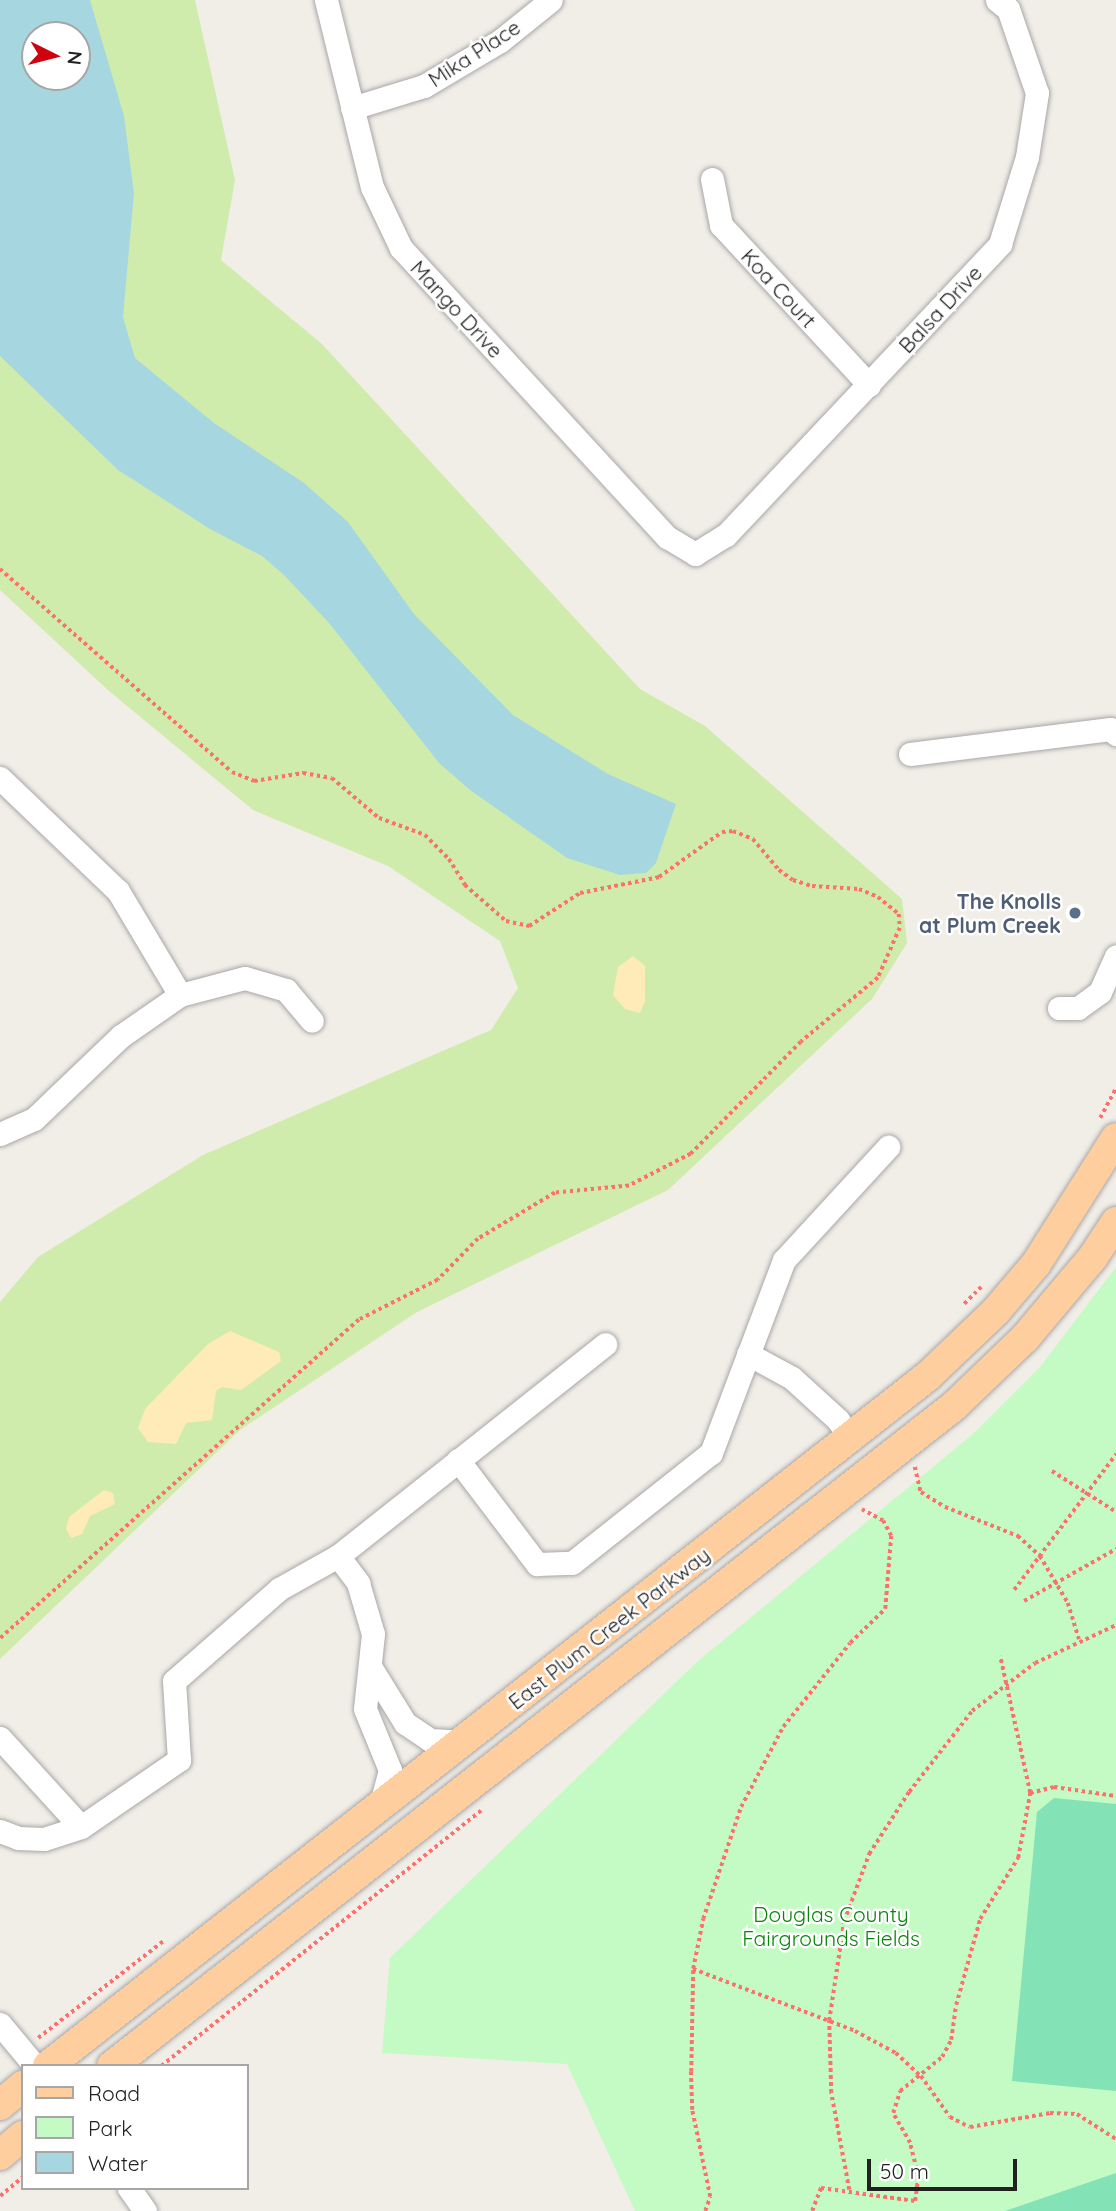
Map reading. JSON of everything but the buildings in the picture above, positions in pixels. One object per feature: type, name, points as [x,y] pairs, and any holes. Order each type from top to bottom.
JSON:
[{"type":"main road","name":"East Plum Creek Parkway","points":[[51,2064],[928,1376],[996,1311],[1059,1233],[1105,1133]]},
{"type":"main road","name":"East Plum Creek Parkway","points":[[115,2064],[954,1406],[1040,1320],[1116,1222]]},
{"type":"main road","points":[[0,2105],[21,2088]]},
{"type":"main road","points":[[0,2155],[21,2138]]},
{"type":"street","name":"Mango Drive","points":[[326,0],[372,187],[401,248],[667,537],[695,554]]},
{"type":"street","name":"Mika Place","points":[[352,108],[424,86],[500,41],[551,0]]},
{"type":"street","name":"Balsa Drive","points":[[695,554],[726,535],[1000,244],[1027,158],[1037,93],[1008,3]]},
{"type":"street","name":"Koa Court","points":[[712,179],[721,225],[869,386]]},
{"type":"street","points":[[910,754],[1110,729],[1116,734]]},
{"type":"street","points":[[0,778],[118,891],[180,995]]},
{"type":"street","points":[[1059,1008],[1078,1008],[1100,992],[1116,956]]},
{"type":"street","points":[[0,1134],[34,1119],[121,1036],[180,995],[245,978],[286,990],[312,1021]]},
{"type":"street","points":[[458,1460],[537,1564],[572,1563],[710,1453],[784,1261],[888,1147]]},
{"type":"street","points":[[0,1831],[18,1838],[44,1839],[81,1827],[178,1760],[174,1681],[279,1589],[338,1556],[605,1344]]},
{"type":"street","points":[[748,1354],[792,1378],[838,1420],[851,1439]]},
{"type":"street","points":[[338,1556],[358,1583],[373,1634],[365,1709],[390,1770],[380,1807]]},
{"type":"street","points":[[371,1668],[405,1723],[430,1740],[463,1742]]},
{"type":"street","points":[[0,1738],[81,1827]]},
{"type":"street","points":[[0,2024],[29,2058]]},
{"type":"street","points":[[130,2190],[145,2211]]},
{"type":"path","points":[[0,569],[232,772],[254,781],[303,773],[332,778],[379,818],[425,835],[465,885],[506,921],[529,926],[580,893],[659,877],[722,832],[733,831],[754,839],[779,870],[793,880],[812,886],[859,889],[878,897],[899,915],[900,928],[878,978],[801,1042],[691,1154],[629,1186],[555,1193],[478,1239],[438,1280],[359,1320],[0,1639]]},
{"type":"path","points":[[1105,1133],[1116,1088]]},
{"type":"path","points":[[963,1306],[982,1286]]},
{"type":"path","points":[[1014,1590],[1116,1454]]},
{"type":"path","points":[[915,1465],[921,1492],[945,1507],[1018,1536],[1040,1556],[1068,1603],[1079,1640]]},
{"type":"path","points":[[1052,1471],[1089,1491],[1116,1512]]},
{"type":"path","points":[[705,2211],[710,2197],[692,2110],[693,1969],[723,1855],[741,1807],[783,1727],[850,1643],[885,1609],[891,1536],[883,1521],[859,1508]]},
{"type":"path","points":[[1024,1601],[1116,1549]]},
{"type":"path","points":[[849,2190],[831,2093],[829,2021],[844,1921],[869,1854],[909,1792],[972,1712],[1035,1663],[1079,1640],[1116,1625]]},
{"type":"path","points":[[812,2211],[821,2188],[915,2201],[918,2176],[910,2143],[894,2113],[900,2091],[942,2057],[951,2040],[956,2005],[980,1919],[1018,1858],[1030,1793],[1000,1656]]},
{"type":"path","points":[[1030,1793],[1054,1787],[1116,1796]]},
{"type":"path","points":[[29,2058],[171,1936]]},
{"type":"path","points":[[693,1969],[829,2021],[897,2053],[921,2076],[950,2117],[970,2127],[995,2126],[1050,2113],[1077,2113],[1116,2139]]},
{"type":"path","points":[[0,2196],[21,2179]]},
{"type":"green space","points":[[0,0],[195,0],[235,180],[221,260],[322,344],[640,689],[705,726],[902,899],[907,943],[872,999],[668,1190],[417,1312],[240,1430],[0,1659],[0,1302],[38,1257],[203,1155],[491,1030],[518,988],[500,941],[388,866],[253,810],[109,691],[0,590]]},
{"type":"green space","name":"Douglas County Fairgrounds Fields","points":[[1116,1267],[1116,2211],[635,2211],[567,2064],[382,2053],[390,1958],[698,1661],[973,1434],[1040,1367]]},
{"type":"green space","points":[[1054,1798],[1116,1804],[1116,2091],[1012,2081],[1037,1812]]},
{"type":"green space","points":[[1116,2173],[1116,2211],[1005,2211]]},
{"type":"sand","points":[[633,956],[645,966],[645,1001],[640,1013],[625,1009],[613,995],[618,967]]},
{"type":"sand","points":[[230,1331],[279,1352],[281,1361],[241,1390],[222,1387],[216,1391],[212,1420],[186,1423],[176,1444],[148,1442],[138,1428],[145,1409],[208,1344]]},
{"type":"sand","points":[[104,1490],[113,1493],[115,1504],[90,1516],[82,1534],[71,1538],[66,1529],[69,1517]]},
{"type":"water","points":[[0,0],[90,0],[124,116],[134,193],[123,317],[135,358],[214,423],[304,483],[348,522],[414,614],[513,715],[608,774],[676,804],[656,863],[646,873],[620,875],[567,858],[470,790],[439,763],[329,623],[284,575],[262,556],[210,529],[118,470],[0,356]]},
{"type":"place","name":"The Knolls at Plum Creek","points":[[1075,913]]}]
